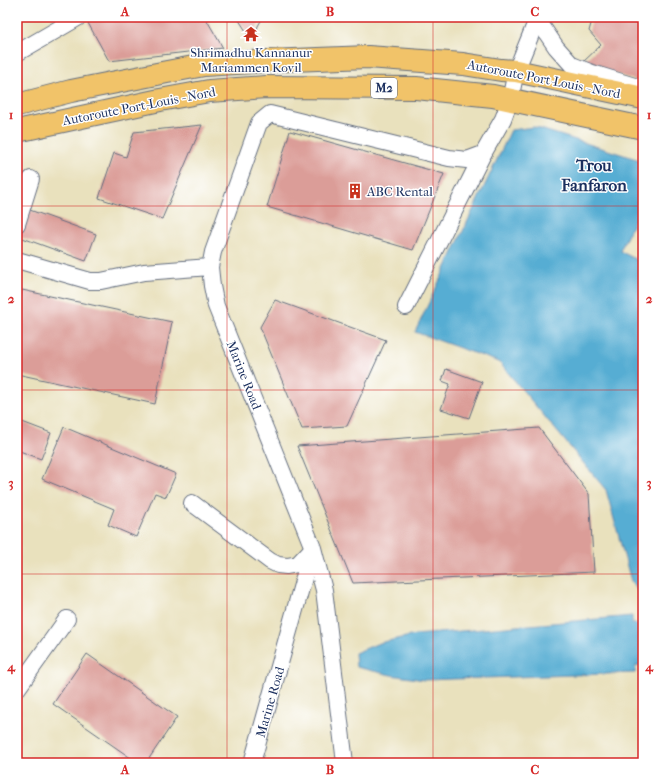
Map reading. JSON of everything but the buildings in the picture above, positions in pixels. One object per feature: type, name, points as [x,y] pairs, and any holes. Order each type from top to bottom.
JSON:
[{"type":"highway","name":"Autoroute Port-Louis - Nord","points":[[17,105],[70,91],[204,66],[267,61],[368,58],[463,64],[516,71],[643,98]]},
{"type":"highway","name":"Autoroute Port-Louis - Nord","points":[[17,131],[209,91],[266,87],[416,88],[493,96],[643,128]]},
{"type":"street","points":[[17,53],[79,17]]},
{"type":"street","points":[[406,307],[483,154],[503,119],[510,100],[516,71],[538,18]]},
{"type":"street","points":[[538,18],[556,47],[572,65],[643,89]]},
{"type":"street","name":"Marine Road","points":[[345,763],[324,590],[313,548],[216,306],[210,267],[213,252],[259,123],[270,114],[449,158],[466,160],[483,154]]},
{"type":"street","points":[[17,224],[31,179]]},
{"type":"street","points":[[17,260],[90,281],[101,281],[144,272],[210,267]]},
{"type":"street","points":[[192,504],[270,561],[278,565],[287,566],[298,564],[313,548]]},
{"type":"street","name":"Marine Road","points":[[252,763],[313,548]]},
{"type":"street","points":[[17,689],[66,619]]},
{"type":"water","points":[[534,127],[643,161],[643,203],[620,251],[643,263],[643,599],[631,581],[606,490],[499,362],[415,332],[511,130]]},
{"type":"water","points":[[632,616],[632,623],[643,625],[643,664],[636,666],[635,673],[424,680],[391,675],[356,667],[355,653],[379,643],[415,635]]},
{"type":"place","name":"Shrimadhu Kannanur Mariammen Kovil","points":[[251,34]]},
{"type":"place","name":"ABC Rental","points":[[355,191]]},
{"type":"district","name":"Trou Fanfaron","points":[[594,175]]}]
